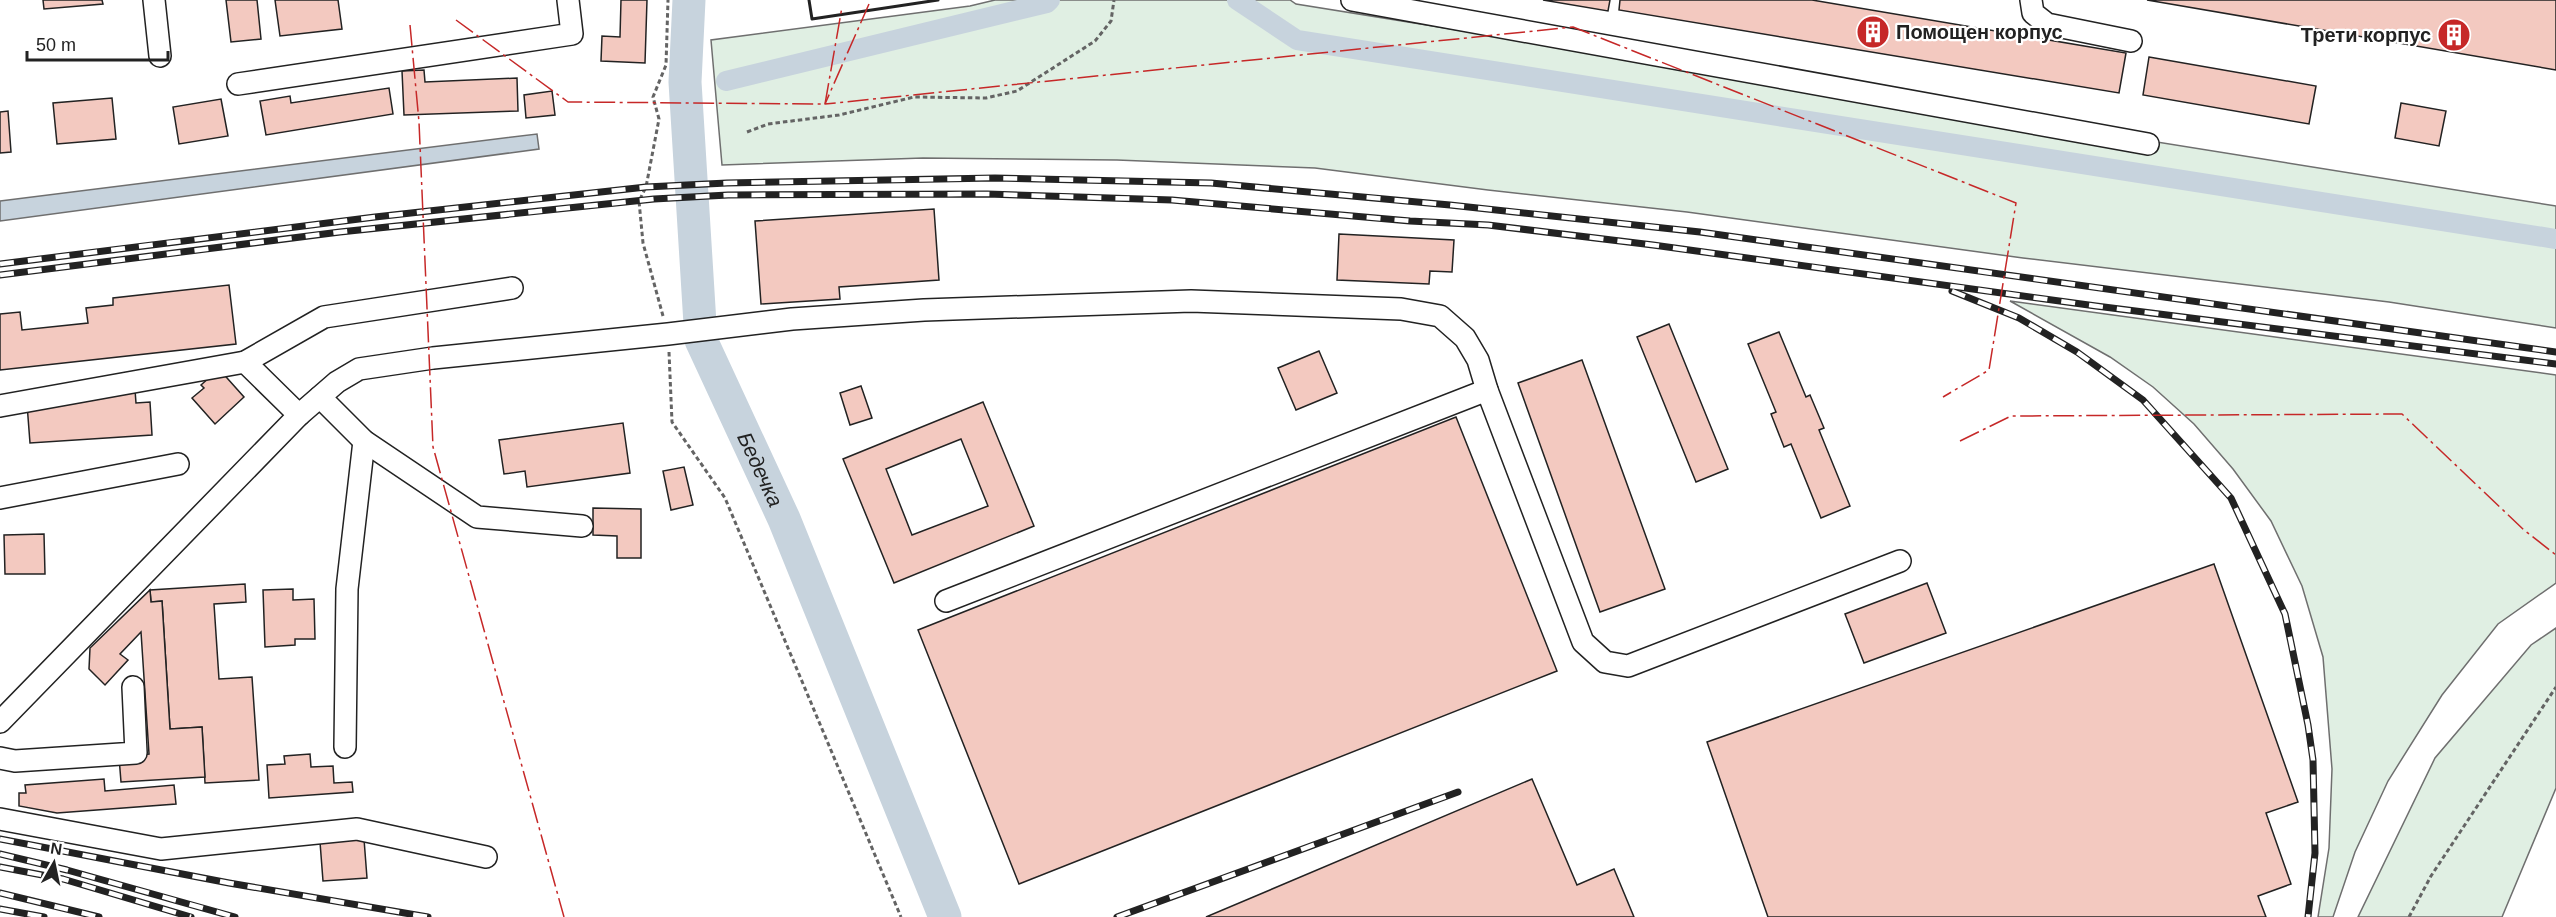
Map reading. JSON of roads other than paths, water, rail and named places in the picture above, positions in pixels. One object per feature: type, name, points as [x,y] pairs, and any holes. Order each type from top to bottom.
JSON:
[{"type":"street","points":[[154,0],[160,56]]},
{"type":"street","points":[[238,84],[572,34],[568,0]]},
{"type":"street","points":[[1352,0],[2148,144]]},
{"type":"street","points":[[2031,0],[2033,13],[2047,24],[2132,41]]},
{"type":"street","points":[[0,406],[245,362],[324,317],[512,288]]},
{"type":"street","points":[[0,722],[299,415],[337,382],[359,369],[434,358],[792,319],[913,311],[1180,301],[1401,309],[1440,316],[1465,338],[1478,360],[1487,390],[1583,642],[1605,662],[1628,666],[1900,561]]},
{"type":"street","points":[[245,362],[299,415]]},
{"type":"street","points":[[946,601],[1487,390]]},
{"type":"street","points":[[320,397],[364,441],[477,517],[582,526]]},
{"type":"street","points":[[345,747],[347,589],[364,441]]},
{"type":"street","points":[[0,498],[178,464]]},
{"type":"street","points":[[0,758],[15,761],[136,753],[133,687]]},
{"type":"street","points":[[0,819],[161,849],[357,829],[486,857]]},
{"type":"waterway","name":"Бедечка","points":[[689,0],[685,82],[701,340],[784,519],[945,917]]},
{"type":"waterway","points":[[726,81],[1047,3],[1050,0]]},
{"type":"waterway","points":[[1237,0],[1297,40],[2556,239]]},
{"type":"railway","points":[[0,264],[375,217],[646,187],[727,183],[995,178],[1211,183],[1450,205],[1700,232],[2556,352]]},
{"type":"railway","points":[[0,275],[340,232],[654,199],[728,195],[987,194],[1172,200],[1410,221],[1488,225],[1653,245],[2096,306],[2556,364]]},
{"type":"railway","points":[[1952,291],[2019,318],[2077,352],[2143,400],[2231,498],[2285,614],[2308,725],[2313,760],[2315,853],[2308,917]]},
{"type":"railway","points":[[1117,917],[1458,792]]},
{"type":"railway","points":[[0,839],[229,883],[428,917]]},
{"type":"railway","points":[[0,854],[67,870],[235,917]]},
{"type":"railway","points":[[0,867],[63,879],[191,917]]},
{"type":"railway","points":[[0,893],[99,917]]},
{"type":"railway","points":[[0,909],[44,917]]},
{"type":"place","name":"Помощен корпус","points":[[1873,32]]},
{"type":"place","name":"Трети корпус","points":[[2454,35]]}]
